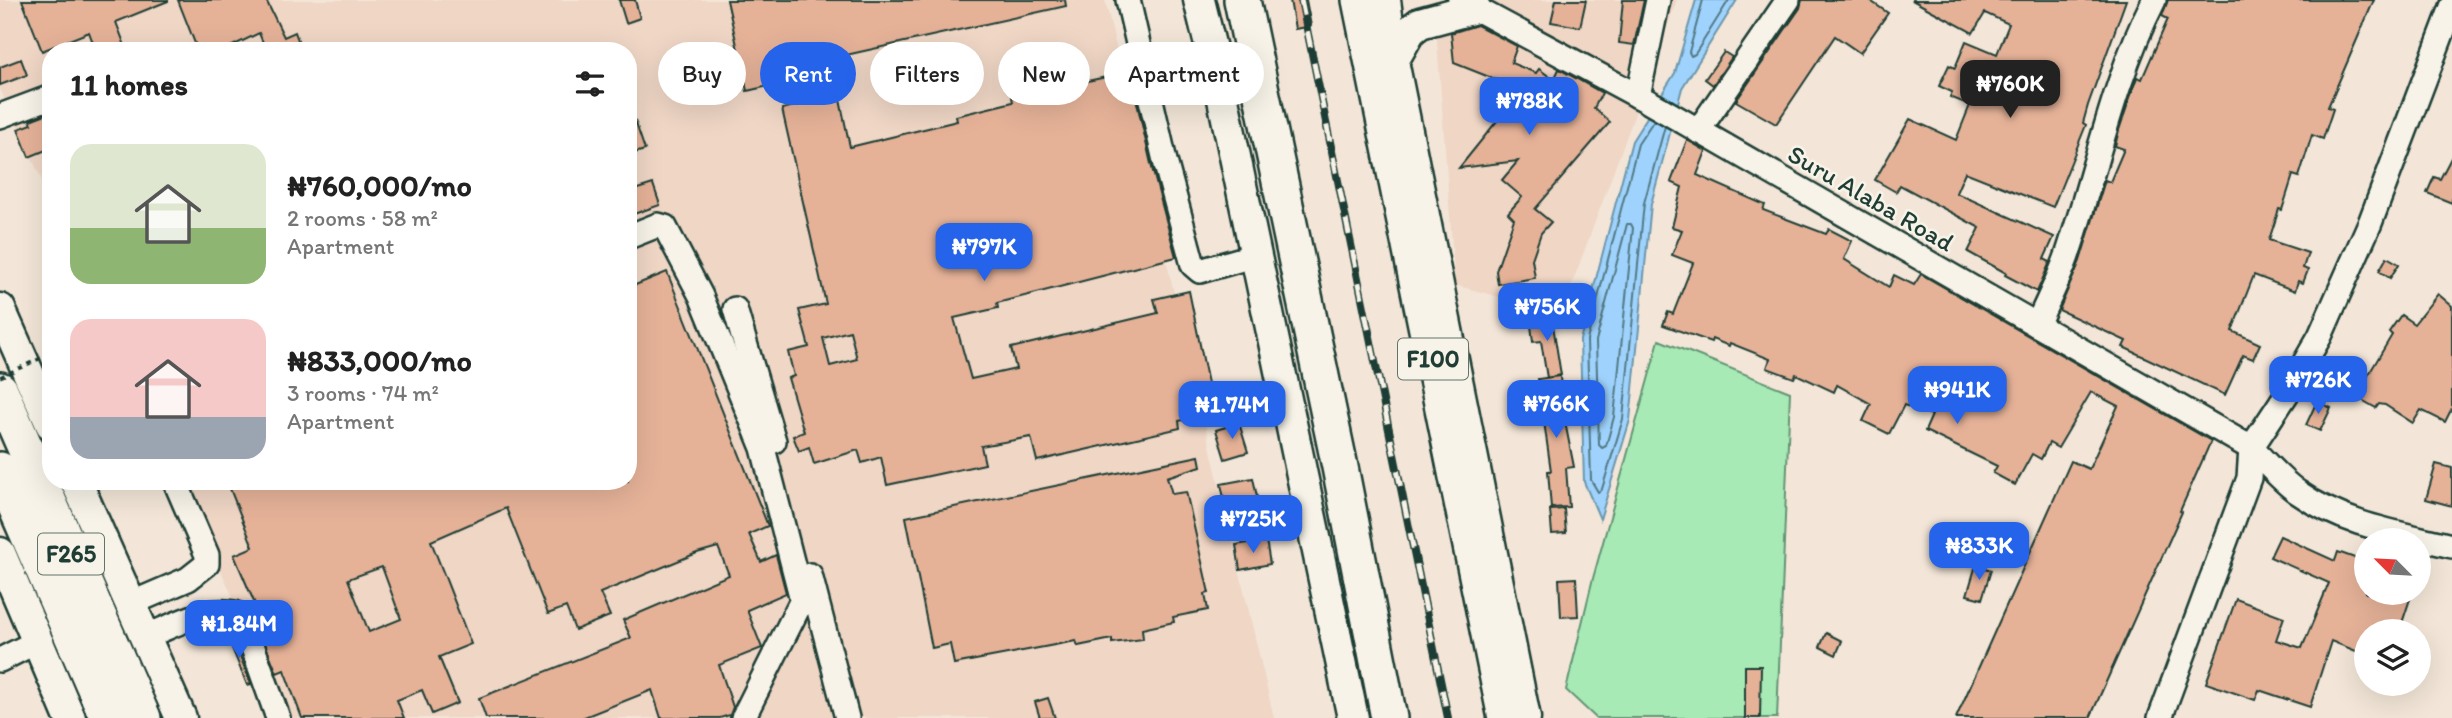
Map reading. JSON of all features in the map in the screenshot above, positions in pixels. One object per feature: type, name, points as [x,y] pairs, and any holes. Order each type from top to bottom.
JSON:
[{"type":"highway","points":[[1242,0],[1340,467],[1389,718]]},
{"type":"highway","name":"F100","points":[[1360,0],[1506,718]]},
{"type":"highway","name":"F265","points":[[0,390],[42,486]]},
{"type":"highway","name":"F265","points":[[0,470],[108,718]]},
{"type":"highway","name":"F265","points":[[44,490],[143,718]]},
{"type":"main road","points":[[1199,0],[1220,85],[1353,718]]},
{"type":"main road","points":[[1385,0],[1394,61],[1525,718]]},
{"type":"main road","points":[[1394,61],[1410,31],[1420,23],[1468,4]]},
{"type":"main road","points":[[0,309],[42,404]]},
{"type":"main road","points":[[80,490],[181,718]]},
{"type":"main road","points":[[0,553],[9,598],[38,641],[70,718]]},
{"type":"street","points":[[1128,0],[1165,162],[1193,265],[1200,271],[1256,255]]},
{"type":"street","points":[[1644,99],[1658,0]]},
{"type":"street","points":[[1690,126],[1788,0]]},
{"type":"street","points":[[2037,325],[2067,257],[2106,124],[2142,23],[2154,0]]},
{"type":"street","name":"Suru Alaba Road","points":[[1468,4],[1644,99],[2251,448],[2297,491],[2326,510],[2364,525],[2452,546]]},
{"type":"street","points":[[2160,718],[2249,478],[2251,448],[2287,395],[2320,336],[2370,223],[2452,7]]},
{"type":"street","points":[[0,116],[42,100]]},
{"type":"street","points":[[637,233],[658,225],[665,226],[696,286],[763,448],[802,600],[743,718]]},
{"type":"street","points":[[735,309],[789,495],[847,718]]},
{"type":"street","points":[[131,604],[188,579],[207,564],[207,555],[179,490]]},
{"type":"street","points":[[145,637],[203,615],[223,610],[235,613],[253,645],[278,718]]},
{"type":"street","points":[[0,660],[38,641]]},
{"type":"path","points":[[0,377],[42,358]]},
{"type":"shaded area","points":[[0,0],[1105,0],[1115,42],[1104,42],[1104,105],[1130,105],[1274,718],[288,718],[184,490],[637,490],[637,42],[42,42],[42,180],[0,89]]},
{"type":"shaded area","points":[[1434,0],[1677,0],[1561,314],[1455,285]]},
{"type":"green space","points":[[1659,340],[1790,392],[1777,718],[1596,718],[1566,690],[1592,582]]},
{"type":"water","points":[[1696,0],[1737,0],[1682,88],[1651,204],[1630,420],[1600,519],[1584,482],[1580,340],[1632,141],[1675,73]]},
{"type":"building","points":[[22,0],[168,0],[116,22],[124,42],[93,42],[89,32],[64,42],[42,42],[42,51]]},
{"type":"building","points":[[178,0],[266,0],[284,37],[295,32],[299,42],[263,42],[259,33],[240,42],[194,42]]},
{"type":"building","points":[[619,0],[635,0],[640,18],[626,23]]},
{"type":"building","points":[[727,0],[1065,0],[1066,6],[904,42],[870,42],[870,50],[856,53],[856,42],[760,42],[760,88],[747,91],[746,42],[736,42]]},
{"type":"building","points":[[1290,0],[1306,0],[1311,26],[1295,29]]},
{"type":"building","points":[[1556,0],[1586,0],[1580,27],[1551,22]]},
{"type":"building","points":[[1623,0],[1644,0],[1634,45],[1619,43]]},
{"type":"building","points":[[1802,0],[1869,0],[1888,13],[1860,53],[1835,36],[1776,124],[1736,101],[1800,8]]},
{"type":"building","points":[[1912,0],[2126,0],[2088,105],[2083,123],[2086,125],[2053,207],[1965,172],[1956,193],[2054,237],[2044,259],[2050,262],[2037,292],[1968,252],[1980,228],[1900,185],[1896,192],[1875,180],[1910,119],[1956,140],[1970,105],[1950,97],[1952,92],[1939,86],[1949,65],[1955,68],[1966,41],[1997,54],[2009,24],[1985,13],[1973,33]]},
{"type":"building","points":[[2168,0],[2374,0],[2328,107],[2333,109],[2323,139],[2312,135],[2299,177],[2293,175],[2269,240],[2308,253],[2303,268],[2308,270],[2303,283],[2298,281],[2295,291],[2254,275],[2232,331],[2260,344],[2253,359],[2243,355],[2225,395],[2123,347],[2126,341],[2059,310],[2080,261],[2105,180],[2110,182],[2124,149],[2115,146],[2119,130],[2137,77],[2142,79],[2168,19],[2162,16]]},
{"type":"building","points":[[1477,25],[1517,46],[1511,63],[1536,73],[1539,69],[1554,80],[1559,69],[1602,93],[1594,108],[1610,122],[1535,209],[1551,222],[1541,233],[1532,259],[1535,278],[1498,284],[1496,271],[1514,219],[1508,213],[1522,197],[1502,180],[1518,161],[1459,168],[1522,90],[1454,63],[1451,33]]},
{"type":"building","points":[[1724,52],[1732,57],[1713,85],[1705,79]]},
{"type":"building","points":[[21,59],[27,75],[0,85],[0,67]]},
{"type":"building","points":[[1104,78],[1104,105],[1138,105],[1176,257],[997,303],[998,308],[954,318],[971,379],[1016,369],[1011,348],[1158,313],[1154,299],[1189,291],[1214,413],[1179,421],[1180,428],[1037,461],[1031,437],[981,446],[985,464],[887,485],[881,457],[862,463],[858,450],[814,464],[809,447],[799,451],[793,436],[804,432],[788,378],[794,376],[788,352],[809,347],[799,310],[826,304],[782,109],[798,105],[841,105],[850,147],[957,121],[956,116],[1001,105],[1090,105],[1090,80]],"holes":[[[850,331],[857,359],[830,366],[823,338]]]},
{"type":"building","points":[[42,115],[42,152],[29,157],[18,129],[32,124],[30,120]]},
{"type":"building","points":[[637,127],[645,150],[637,152]]},
{"type":"building","points":[[1687,140],[1706,151],[1697,175],[1765,205],[1763,210],[1826,234],[1829,229],[1852,241],[1844,259],[1889,287],[1894,275],[1914,285],[1921,274],[2211,441],[2090,718],[1956,718],[2071,461],[2089,469],[2118,406],[2091,392],[2058,448],[2049,443],[2041,459],[2032,454],[2015,485],[1993,473],[1997,466],[1925,431],[1932,415],[1904,405],[1889,434],[1863,421],[1871,404],[1837,385],[1834,392],[1796,374],[1794,378],[1767,368],[1770,359],[1730,343],[1729,346],[1712,339],[1711,342],[1663,325],[1668,312],[1673,314],[1693,263],[1672,255],[1682,230],[1672,227],[1682,187],[1671,182]]},
{"type":"building","points":[[2452,156],[2452,203],[2427,193],[2434,177],[2440,179]]},
{"type":"building","points":[[653,184],[660,205],[637,213],[637,189]]},
{"type":"building","points":[[2387,257],[2399,264],[2390,278],[2379,271]]},
{"type":"building","points":[[667,272],[768,526],[749,534],[761,562],[776,555],[786,593],[747,610],[762,648],[719,665],[733,707],[730,715],[720,718],[661,718],[652,690],[582,718],[486,718],[479,698],[631,638],[623,620],[729,575],[718,547],[697,553],[600,593],[610,616],[575,630],[566,607],[548,614],[506,508],[431,541],[471,644],[439,657],[458,703],[432,714],[422,690],[397,700],[404,718],[302,718],[284,670],[277,673],[257,625],[263,623],[234,555],[253,547],[231,490],[637,490],[637,284]],"holes":[[[382,567],[401,619],[369,632],[348,579]]]},
{"type":"building","points":[[2438,294],[2452,306],[2452,408],[2445,422],[2421,410],[2413,423],[2385,405],[2379,404],[2376,408],[2353,395],[2361,382],[2363,384],[2392,335],[2389,332],[2401,315],[2414,324]]},
{"type":"building","points":[[1551,313],[1561,375],[1547,378],[1541,341],[1533,342],[1530,317]]},
{"type":"building","points":[[1560,376],[1563,412],[1574,467],[1566,468],[1569,507],[1551,508],[1548,471],[1551,471],[1538,379]]},
{"type":"building","points":[[2317,401],[2331,408],[2320,431],[2306,425]]},
{"type":"building","points":[[1239,423],[1248,452],[1225,459],[1216,430]]},
{"type":"building","points":[[1199,456],[1201,466],[1167,477],[1172,494],[1186,492],[1209,593],[1205,594],[1208,610],[1173,617],[1174,622],[1142,629],[1143,639],[1112,643],[1112,639],[1078,646],[1076,641],[954,664],[950,644],[932,648],[906,517]]},
{"type":"building","points":[[2436,464],[2452,468],[2452,506],[2426,499]]},
{"type":"building","points":[[1253,478],[1259,506],[1227,513],[1221,484]]},
{"type":"building","points":[[1564,509],[1566,533],[1552,534],[1550,510]]},
{"type":"building","points":[[2280,536],[2335,561],[2338,552],[2354,558],[2354,606],[2408,606],[2403,619],[2354,619],[2354,650],[2331,641],[2310,707],[2259,690],[2255,700],[2206,683],[2236,599],[2284,617],[2276,640],[2302,648],[2329,583],[2270,557]]},
{"type":"building","points":[[1266,540],[1270,564],[1240,570],[1236,545]]},
{"type":"building","points":[[1976,565],[1991,570],[1982,599],[1967,595]]},
{"type":"building","points":[[1576,578],[1578,616],[1561,617],[1559,579]]},
{"type":"building","points":[[1826,633],[1842,641],[1836,655],[1820,647]]},
{"type":"building","points":[[232,636],[251,684],[247,685],[228,638]]},
{"type":"building","points":[[1745,666],[1761,666],[1760,718],[1745,718]]},
{"type":"building","points":[[1048,698],[1055,718],[1040,718],[1035,702]]},
{"type":"railway","points":[[1301,0],[1448,718]]}]
